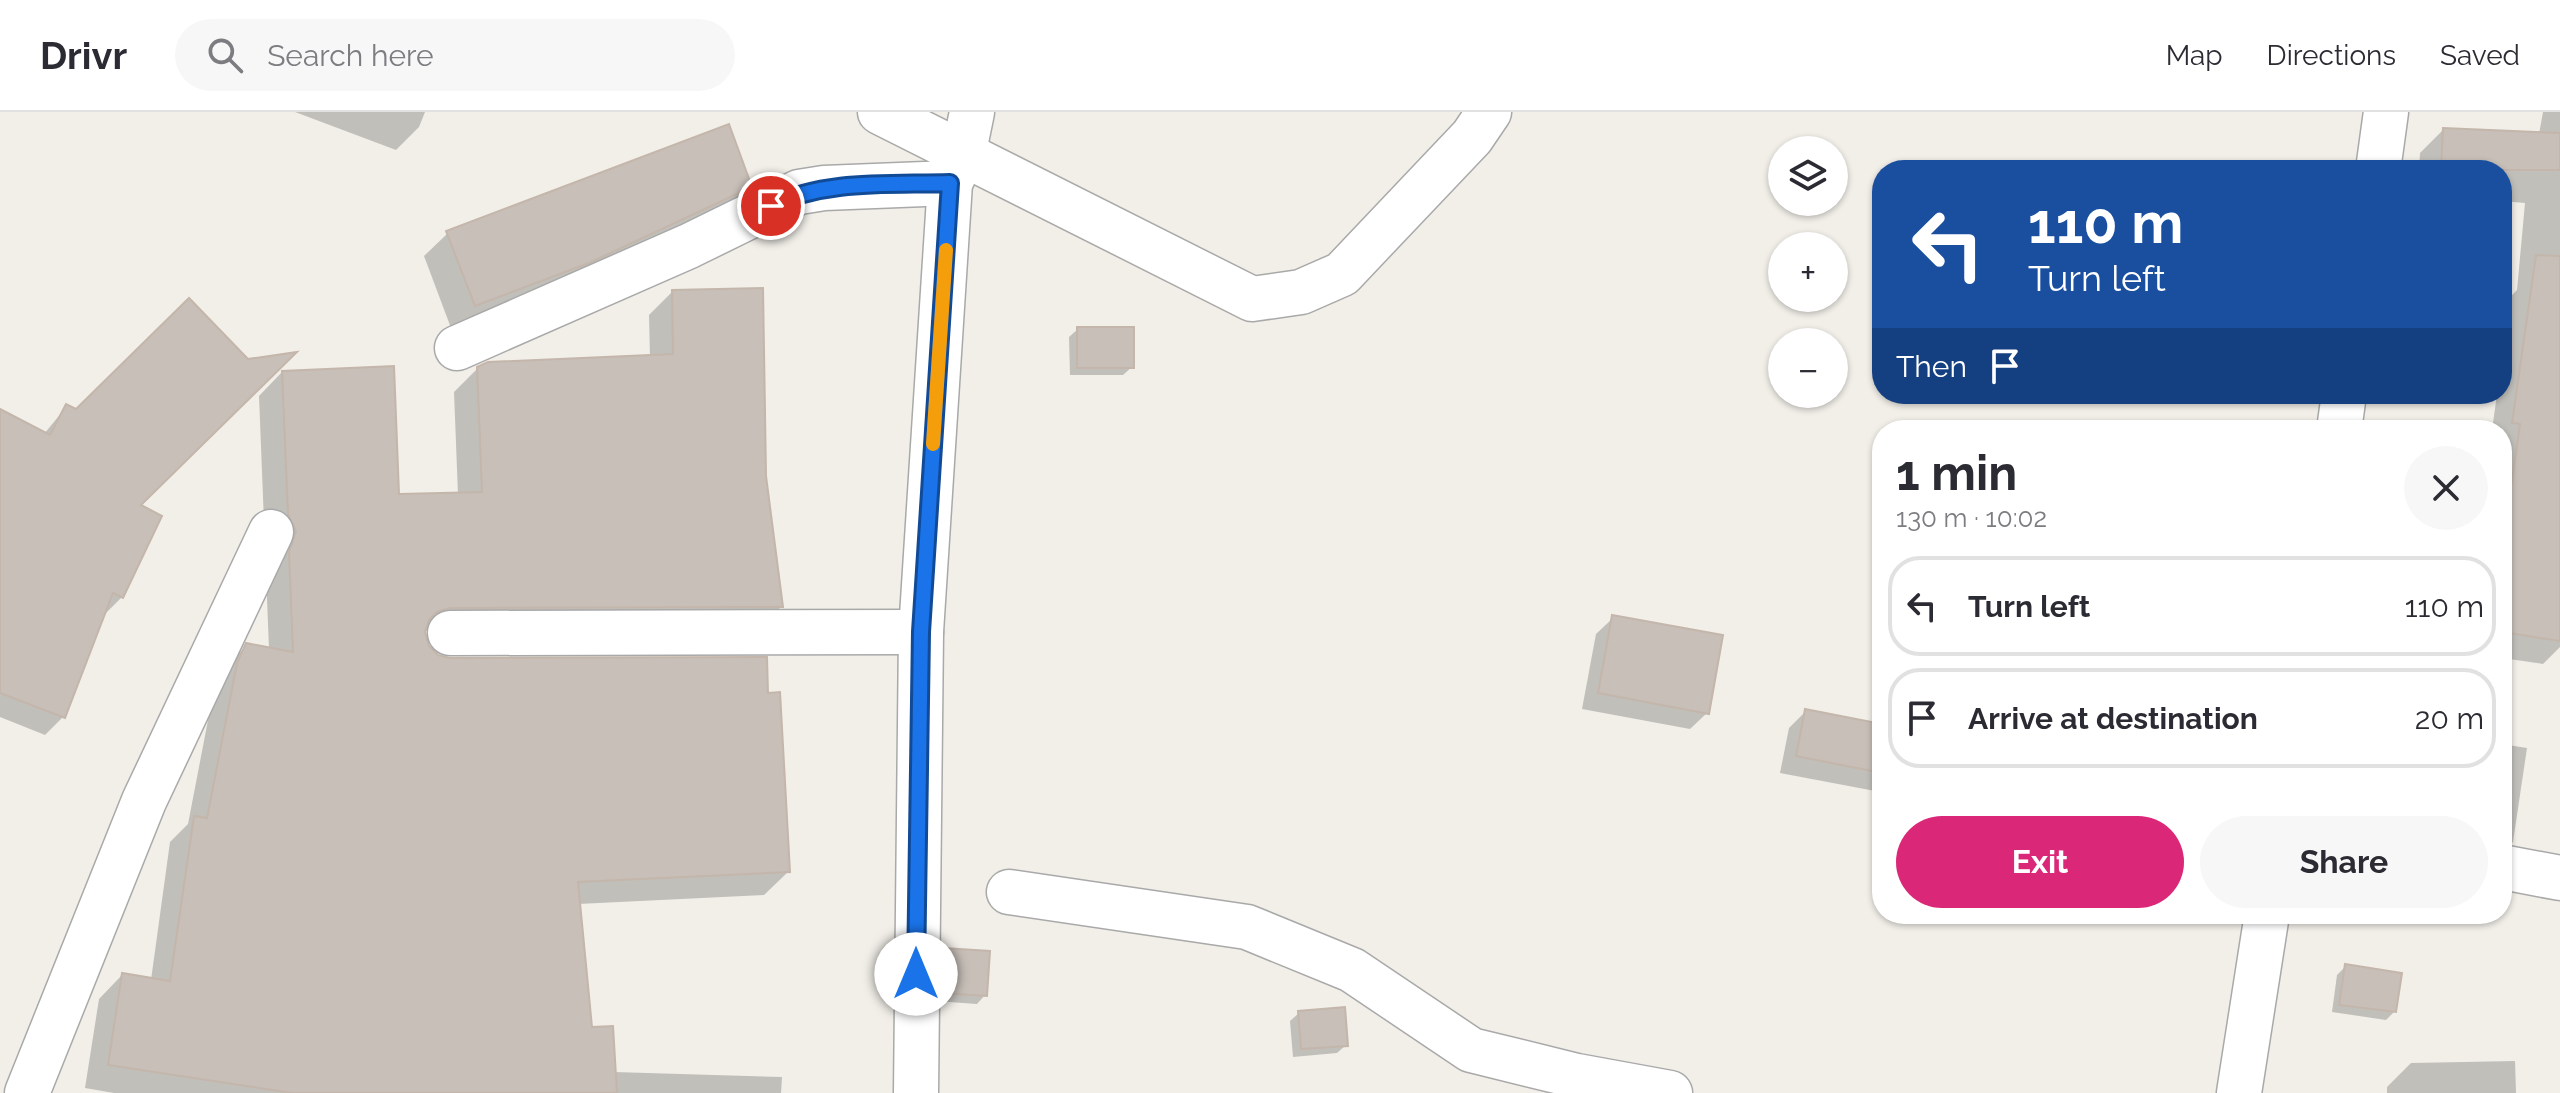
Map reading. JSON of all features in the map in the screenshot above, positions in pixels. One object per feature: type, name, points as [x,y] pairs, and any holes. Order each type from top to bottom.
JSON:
[{"type":"street","points":[[880,112],[957,169],[1252,299],[1301,292],[1342,274],[1472,137],[1489,112]]},
{"type":"street","points":[[916,1093],[921,632],[957,169],[972,112]]},
{"type":"street","points":[[2379,160],[2386,112]]},
{"type":"street","points":[[457,348],[689,246],[799,192],[957,169]]},
{"type":"street","points":[[27,1093],[144,801],[271,532]]},
{"type":"street","points":[[450,633],[921,632]]},
{"type":"street","points":[[2512,869],[2560,878]]},
{"type":"street","points":[[1009,892],[1247,927],[1352,970],[1471,1050],[1570,1085],[1670,1093]]},
{"type":"street","points":[[2239,1093],[2265,924]]},
{"type":"building","points":[[729,124],[752,187],[589,263],[475,306],[446,231]]},
{"type":"building","points":[[2443,128],[2560,133],[2560,170],[2512,170],[2512,160],[2441,160]]},
{"type":"building","points":[[2536,255],[2560,256],[2560,641],[2512,634],[2512,480],[2520,424],[2512,423]]},
{"type":"building","points":[[763,288],[766,476],[783,607],[450,608],[437,612],[429,620],[425,632],[429,646],[438,655],[450,658],[767,657],[768,693],[780,692],[790,872],[578,882],[592,1027],[613,1026],[617,1093],[292,1093],[108,1065],[122,973],[170,981],[194,816],[207,818],[237,663],[246,643],[293,652],[289,552],[296,531],[288,514],[282,371],[394,366],[399,494],[482,492],[477,367],[488,362],[673,354],[672,290]]},
{"type":"building","points":[[189,298],[248,359],[297,352],[141,505],[162,516],[123,598],[113,593],[65,718],[0,693],[0,409],[50,435],[66,404],[76,409]]},
{"type":"building","points":[[1077,327],[1134,327],[1134,368],[1077,368]]},
{"type":"building","points":[[1612,615],[1723,635],[1709,714],[1598,693]]},
{"type":"building","points":[[1805,709],[1872,722],[1872,771],[1796,756]]},
{"type":"building","points":[[943,948],[990,951],[987,996],[942,993]]},
{"type":"building","points":[[2345,964],[2402,973],[2396,1012],[2339,1005]]},
{"type":"building","points":[[1345,1007],[1348,1046],[1301,1049],[1298,1011]]},
{"type":"slow traffic","points":[[933,444],[946,250]]},
{"type":"route","points":[[771,206],[799,192],[824,188],[950,183],[921,632],[916,974]]}]
